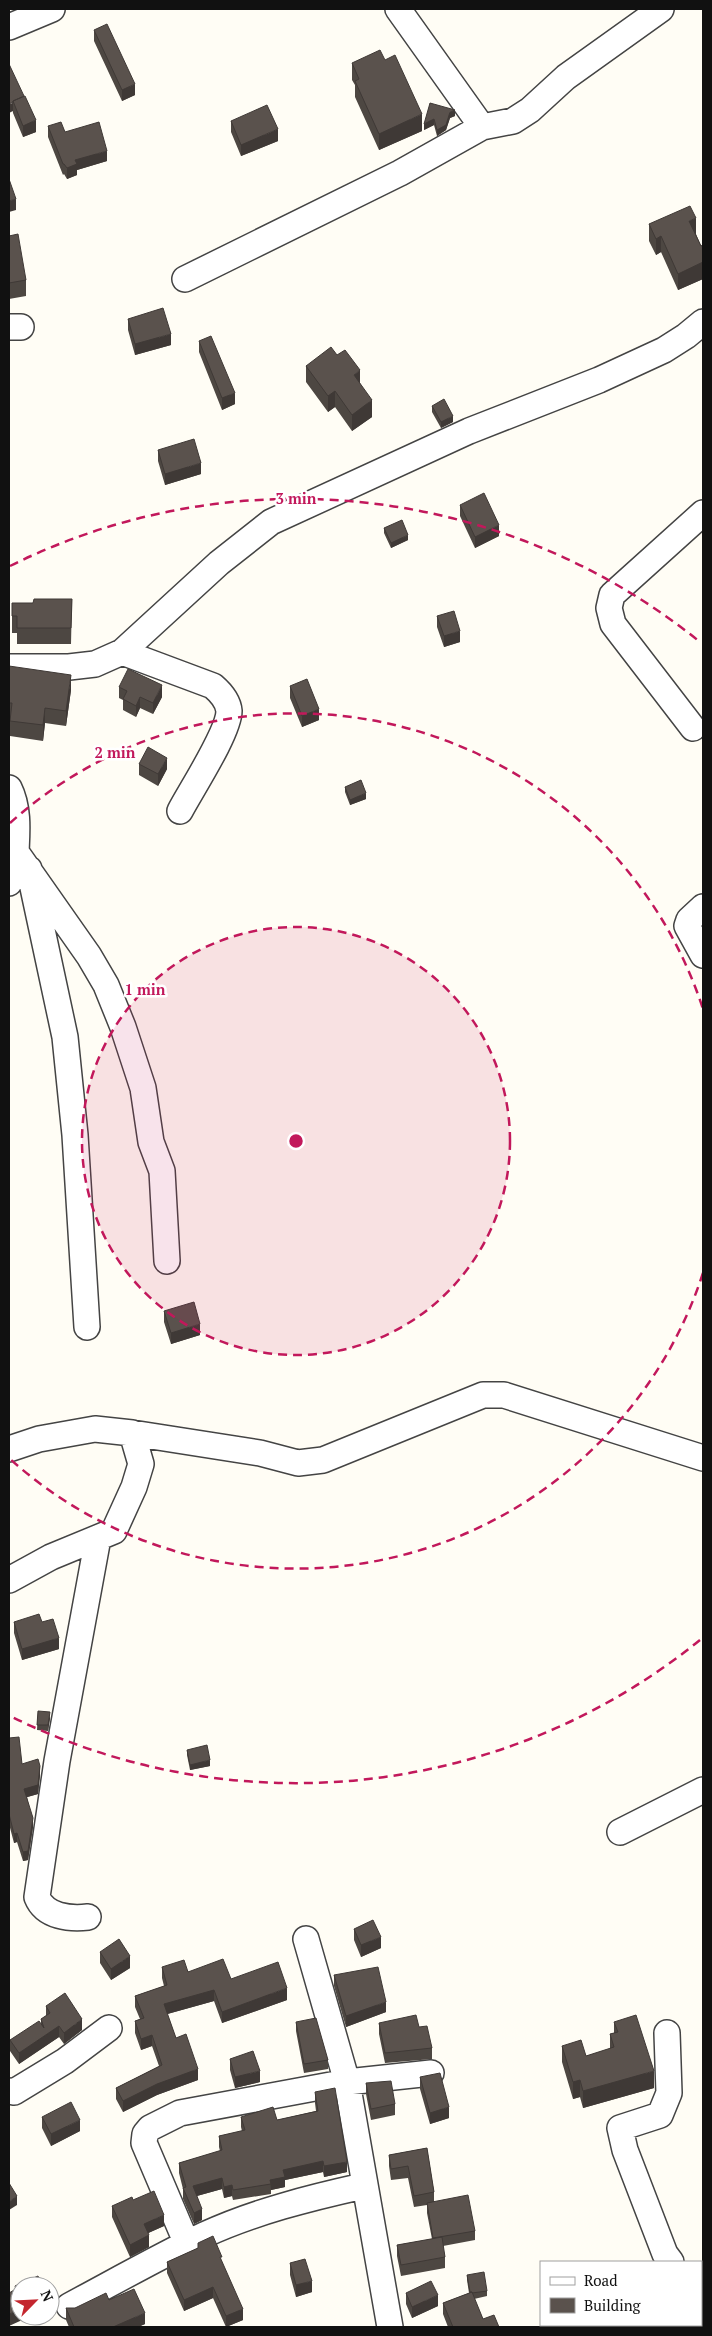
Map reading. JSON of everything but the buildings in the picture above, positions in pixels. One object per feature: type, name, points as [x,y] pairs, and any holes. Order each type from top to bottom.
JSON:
[{"type":"street","points":[[9,27],[52,9]]},
{"type":"street","points":[[398,9],[482,127]]},
{"type":"street","points":[[185,279],[400,173],[482,127],[513,121],[530,110],[566,77],[661,9]]},
{"type":"street","points":[[9,667],[69,667],[95,664],[122,652],[219,564],[271,522],[469,431],[599,380],[664,350],[703,322]]},
{"type":"street","points":[[693,728],[613,624],[609,608],[612,595],[703,513]]},
{"type":"street","points":[[122,652],[213,686],[223,695],[229,711],[223,732],[180,811]]},
{"type":"street","points":[[9,788],[13,796],[18,826],[18,858],[65,1037],[76,1135],[87,1327]]},
{"type":"street","points":[[9,883],[18,858]]},
{"type":"street","points":[[18,858],[89,956],[106,985],[123,1027],[143,1088],[151,1142],[162,1171],[167,1261]]},
{"type":"street","points":[[703,907],[689,920],[687,926],[703,955]]},
{"type":"street","points":[[9,1449],[40,1439],[95,1429],[260,1453],[298,1464],[323,1460],[483,1395],[504,1395],[703,1458]]},
{"type":"street","points":[[9,1580],[51,1558],[114,1531],[134,1486],[141,1464],[132,1434]]},
{"type":"street","points":[[88,1917],[70,1919],[46,1909],[37,1897],[57,1761],[98,1538]]},
{"type":"street","points":[[620,1832],[703,1790]]},
{"type":"street","points":[[306,1939],[346,2082],[363,2186],[390,2327]]},
{"type":"street","points":[[9,2092],[14,2092],[65,2061],[109,2028]]},
{"type":"street","points":[[667,2033],[669,2093],[660,2115],[620,2128],[625,2150],[665,2254],[670,2261]]},
{"type":"street","points":[[187,2244],[144,2143],[145,2134],[150,2128],[180,2113],[346,2082],[431,2072]]},
{"type":"street","points":[[69,2306],[204,2235],[259,2214],[312,2198],[363,2186]]}]
